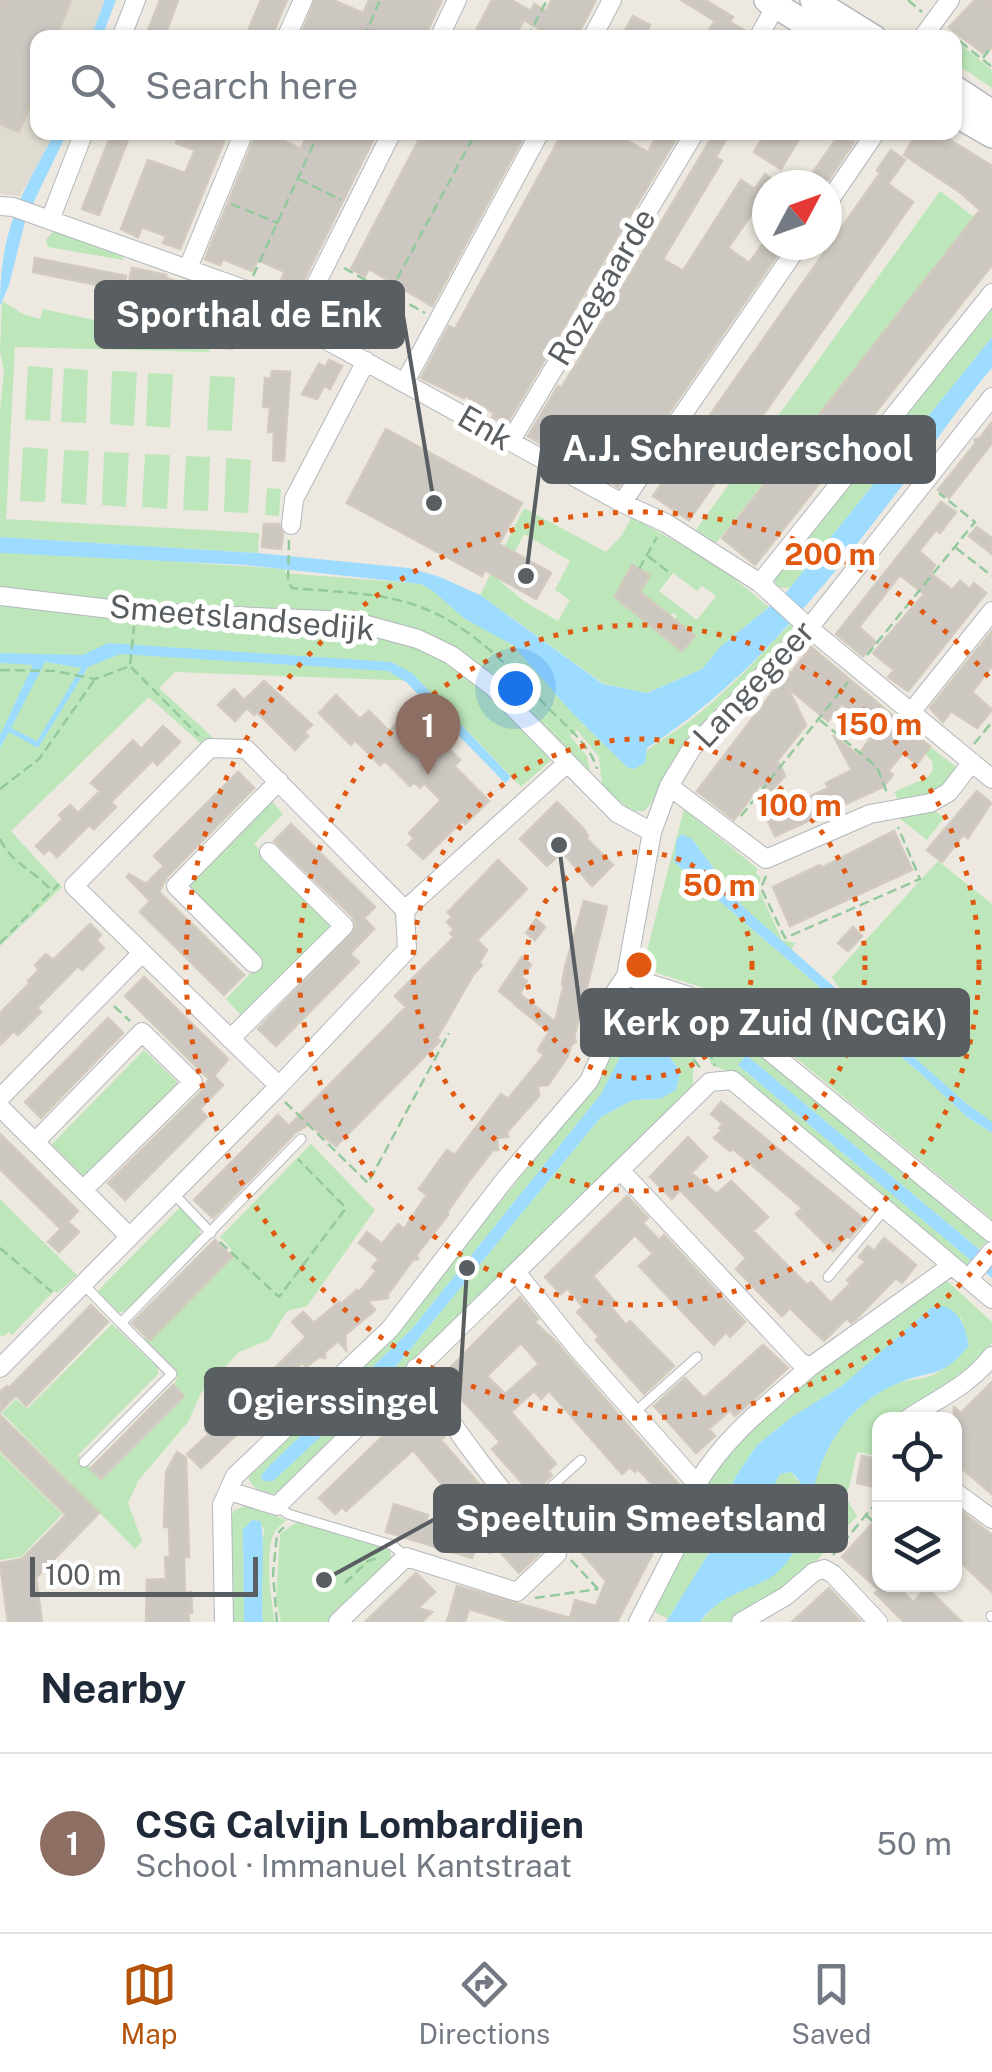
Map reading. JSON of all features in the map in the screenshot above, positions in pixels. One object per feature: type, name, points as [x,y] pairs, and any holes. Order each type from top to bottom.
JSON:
[{"type":"street","points":[[125,30],[136,0]]},
{"type":"street","points":[[289,30],[302,0]]},
{"type":"street","points":[[443,30],[457,0]]},
{"type":"street","points":[[596,30],[612,0]]},
{"type":"street","points":[[813,0],[861,30]]},
{"type":"street","points":[[928,30],[950,0]]},
{"type":"street","points":[[762,30],[774,2],[817,30]]},
{"type":"street","points":[[962,93],[992,113]]},
{"type":"street","points":[[962,117],[992,134]]},
{"type":"street","points":[[50,220],[81,140]]},
{"type":"street","points":[[188,268],[241,140]]},
{"type":"street","points":[[304,310],[388,140]]},
{"type":"street","points":[[405,382],[536,140]]},
{"type":"street","name":"Rozegaarde","points":[[510,442],[690,140]]},
{"type":"street","points":[[842,182],[871,140]]},
{"type":"street","name":"Enk","points":[[14,209],[304,310],[310,331],[622,503],[666,523],[766,588],[805,625]]},
{"type":"street","points":[[622,503],[789,260]]},
{"type":"street","name":"Langegeer","points":[[766,588],[992,293]]},
{"type":"street","points":[[291,525],[294,499],[366,361]]},
{"type":"street","name":"Langegeer","points":[[229,1490],[234,1476],[390,1329],[506,1178],[589,1081],[600,1057],[614,995],[626,976],[652,832],[669,786],[692,748],[805,625],[992,397]]},
{"type":"street","name":"Smeetslandsedijk","points":[[0,596],[136,612],[352,621],[418,639],[450,655],[478,676],[617,813],[652,832]]},
{"type":"street","points":[[912,711],[992,611]]},
{"type":"street","points":[[805,625],[992,778]]},
{"type":"street","points":[[0,1368],[84,1286],[129,1236],[278,1086],[408,950],[404,910],[278,781],[246,749],[210,748],[74,886],[278,1086]]},
{"type":"street","points":[[669,786],[766,859],[870,814],[930,803],[949,792],[968,759]]},
{"type":"street","points":[[404,910],[566,764]]},
{"type":"street","points":[[254,964],[176,886],[278,781]]},
{"type":"street","points":[[230,1040],[344,926],[269,852]]},
{"type":"street","points":[[0,1098],[141,954]]},
{"type":"street","points":[[626,976],[689,996],[714,1010],[992,1233]]},
{"type":"street","points":[[35,1142],[142,1032],[192,1082],[83,1190]]},
{"type":"street","points":[[224,1622],[222,1505],[229,1490],[276,1506],[716,1080],[732,1080],[951,1266],[971,1276],[992,1299]]},
{"type":"street","points":[[0,1107],[129,1236]]},
{"type":"street","points":[[620,1170],[739,1299],[800,1362],[810,1367]]},
{"type":"street","points":[[971,1276],[992,1251]]},
{"type":"street","points":[[697,1484],[728,1440],[782,1389],[951,1266]]},
{"type":"street","points":[[516,1272],[697,1484],[699,1491],[677,1546],[638,1622]]},
{"type":"street","points":[[919,1412],[968,1382],[992,1356]]},
{"type":"street","points":[[338,1622],[406,1557],[517,1592],[557,1554],[458,1435],[416,1368]]},
{"type":"street","points":[[962,1497],[992,1518]]},
{"type":"street","points":[[741,1622],[824,1569],[878,1622]]},
{"type":"lane","points":[[121,1323],[301,1140]]},
{"type":"lane","points":[[173,1193],[211,1232]]},
{"type":"lane","points":[[828,1277],[885,1208]]},
{"type":"lane","points":[[84,1286],[172,1374],[84,1462]]},
{"type":"lane","points":[[634,1412],[697,1356]]},
{"type":"lane","points":[[521,1514],[581,1460]]},
{"type":"lane","points":[[276,1506],[296,1517],[392,1544],[406,1557]]},
{"type":"path","points":[[531,30],[547,0]]},
{"type":"path","points":[[908,0],[945,30]]},
{"type":"path","points":[[367,30],[378,1]]},
{"type":"path","points":[[962,43],[992,67]]},
{"type":"path","points":[[982,59],[992,46]]},
{"type":"path","points":[[247,288],[315,140]]},
{"type":"path","points":[[390,292],[472,140]]},
{"type":"path","points":[[298,178],[356,207]]},
{"type":"path","points":[[216,198],[278,223]]},
{"type":"path","points":[[330,260],[438,320]]},
{"type":"path","points":[[728,832],[975,522],[924,482]]},
{"type":"path","points":[[639,569],[666,523]]},
{"type":"path","points":[[955,547],[992,576]]},
{"type":"path","points":[[288,549],[288,580]]},
{"type":"path","points":[[647,555],[671,574]]},
{"type":"path","points":[[130,666],[134,626]]},
{"type":"path","points":[[0,790],[39,759],[95,680],[130,666]]},
{"type":"path","points":[[130,666],[210,748]]},
{"type":"path","points":[[0,670],[76,674],[95,680]]},
{"type":"path","points":[[766,859],[762,888],[785,938],[920,879],[877,767],[818,719]]},
{"type":"path","points":[[968,759],[992,722]]},
{"type":"path","points":[[0,839],[6,853],[38,875],[50,890]]},
{"type":"path","points":[[0,942],[50,890],[64,880],[74,886]]},
{"type":"path","points":[[651,985],[647,999],[716,1080]]},
{"type":"path","points":[[102,994],[142,1032]]},
{"type":"path","points":[[714,1010],[700,1030],[716,1080]]},
{"type":"path","points":[[278,1086],[284,1100],[368,1184],[449,1033]]},
{"type":"path","points":[[211,1232],[279,1298],[346,1208],[290,1151]]},
{"type":"path","points":[[0,1248],[66,1304]]},
{"type":"path","points":[[824,1569],[876,1502]]},
{"type":"path","points":[[864,1513],[872,1520]]},
{"type":"path","points":[[278,1622],[272,1574],[277,1534],[296,1517]]},
{"type":"path","points":[[557,1554],[568,1556],[598,1589]]},
{"type":"path","points":[[517,1592],[532,1598],[604,1590]]},
{"type":"shaded area","points":[[0,0],[105,0],[94,30],[30,30],[30,140],[51,140],[20,196],[0,194]]},
{"type":"green space","points":[[962,46],[992,70],[992,88],[962,68]]},
{"type":"green space","points":[[940,191],[974,217],[716,543],[696,530]]},
{"type":"green space","points":[[55,229],[123,253],[123,260],[48,247],[46,240]]},
{"type":"green space","points":[[992,300],[992,337],[790,588],[775,587],[775,580]]},
{"type":"green space","points":[[2,301],[40,319],[43,309],[210,345],[209,352],[15,347],[6,519],[259,533],[258,553],[0,537]]},
{"type":"green space","points":[[28,366],[53,368],[50,421],[25,420]]},
{"type":"green space","points":[[64,368],[88,370],[86,423],[61,422]]},
{"type":"green space","points":[[112,371],[137,372],[134,426],[110,424]]},
{"type":"green space","points":[[148,373],[173,374],[170,428],[146,426]]},
{"type":"green space","points":[[210,376],[235,377],[232,431],[207,430]]},
{"type":"green space","points":[[23,447],[48,449],[45,502],[20,501]]},
{"type":"green space","points":[[64,450],[89,451],[86,505],[61,503]]},
{"type":"green space","points":[[104,452],[129,453],[126,507],[102,505]]},
{"type":"green space","points":[[145,454],[170,455],[167,509],[142,507]]},
{"type":"green space","points":[[186,456],[210,457],[208,511],[183,510]]},
{"type":"green space","points":[[226,458],[251,460],[248,513],[224,512]]},
{"type":"green space","points":[[267,488],[281,489],[279,516],[265,515]]},
{"type":"green space","points":[[524,508],[606,552],[632,517],[719,566],[769,607],[720,647],[702,669],[646,693],[604,684],[480,595]],"holes":[[[524,534],[570,561],[555,590],[570,600],[558,621],[525,602],[500,581]],[[632,565],[649,574],[640,592],[669,615],[677,616],[675,620],[694,636],[683,651],[615,597]],[[673,573],[697,591],[702,586],[716,596],[697,620],[659,591]]]},
{"type":"green space","points":[[0,550],[285,569],[285,573],[435,585],[495,621],[585,723],[581,727],[585,726],[627,767],[710,704],[793,621],[796,629],[671,763],[644,811],[631,811],[602,785],[599,757],[577,730],[570,736],[587,756],[591,776],[547,754],[550,761],[521,787],[420,681],[175,672],[159,688],[217,741],[200,743],[149,697],[11,831],[62,887],[0,946]]},
{"type":"green space","points":[[930,747],[959,769],[941,792],[899,802],[894,792],[928,777],[933,770],[932,761],[925,754]]},
{"type":"green space","points":[[271,800],[283,814],[254,844],[334,923],[241,1015],[226,999],[259,964],[184,889]]},
{"type":"green space","points":[[932,808],[944,818],[927,840],[899,818],[902,813]]},
{"type":"green space","points":[[684,809],[758,869],[758,888],[782,940],[796,943],[791,950],[740,904],[692,839],[674,862],[967,1117],[992,1133],[992,1219],[730,1004],[704,988],[657,973],[648,965],[646,954]]},
{"type":"green space","points":[[938,861],[992,904],[992,1122],[879,1027],[832,977]]},
{"type":"green space","points":[[655,995],[703,1012],[693,1088],[286,1488],[273,1494],[255,1488],[249,1473],[391,1338],[592,1088],[607,1060],[619,1011],[638,1000],[644,1005]],"holes":[[[632,1035],[655,1037],[678,1068],[678,1086],[660,1099],[633,1100],[601,1117],[393,1370],[270,1483],[411,1330],[601,1094]]]},
{"type":"green space","points":[[719,1023],[987,1241],[979,1249],[747,1056],[739,1066],[971,1260],[964,1267],[733,1074],[711,1064],[707,1052]]},
{"type":"green space","points":[[144,1050],[179,1084],[85,1180],[50,1146]]},
{"type":"green space","points":[[311,1144],[375,1210],[307,1306],[287,1311],[269,1340],[239,1352],[201,1393],[188,1422],[138,1481],[128,1503],[142,1541],[135,1549],[2,1413],[16,1399],[27,1409],[112,1324],[158,1368],[158,1374],[78,1455],[101,1479],[183,1396],[173,1385],[178,1377],[144,1339],[232,1250],[220,1237]]},
{"type":"green space","points":[[0,1199],[77,1275],[57,1293],[54,1291],[12,1335],[9,1332],[3,1337],[0,1335]]},
{"type":"green space","points":[[180,1207],[199,1225],[200,1235],[127,1311],[116,1313],[96,1293]]},
{"type":"green space","points":[[944,1278],[992,1322],[992,1342],[984,1358],[909,1412],[872,1412],[872,1455],[857,1452],[849,1488],[846,1492],[828,1494],[847,1499],[857,1516],[802,1577],[736,1622],[700,1622],[720,1600],[769,1578],[805,1527],[801,1524],[789,1534],[774,1523],[770,1499],[780,1473],[791,1472],[803,1486],[805,1505],[809,1507],[819,1469],[848,1419],[877,1394],[900,1382],[933,1375],[947,1365],[969,1344],[961,1318],[915,1323],[843,1385],[757,1445],[722,1507],[709,1553],[668,1619],[653,1611],[704,1487],[718,1465],[788,1391]]},
{"type":"green space","points":[[0,1453],[62,1514],[21,1557],[0,1560]]},
{"type":"green space","points":[[246,1506],[286,1520],[275,1531],[270,1550],[275,1622],[263,1622],[260,1565],[264,1530],[260,1521],[252,1520],[243,1529],[244,1622],[232,1622],[229,1522],[234,1510]]},
{"type":"green space","points":[[297,1522],[390,1550],[392,1561],[329,1622],[281,1622],[276,1598],[280,1534]]},
{"type":"water","points":[[105,0],[116,0],[105,30],[94,30]]},
{"type":"water","points":[[51,140],[64,140],[26,218],[0,306],[8,235]]},
{"type":"water","points":[[992,337],[992,368],[826,582],[760,655],[687,720],[647,748],[645,763],[634,769],[627,767],[573,714],[513,645],[465,619],[421,584],[245,565],[0,553],[0,537],[258,553],[409,568],[480,595],[603,684],[647,693],[702,669],[720,647],[785,594]]},
{"type":"water","points":[[108,643],[391,662],[412,673],[511,777],[505,783],[406,682],[388,671],[120,654],[88,667],[38,748],[9,732],[0,748],[0,735],[33,665],[0,663],[0,653],[83,655]],"holes":[[[45,662],[81,668],[37,741],[11,728]]]},
{"type":"water","points":[[682,834],[692,839],[740,904],[992,1122],[992,1133],[967,1117],[674,862],[677,838]]},
{"type":"water","points":[[638,1031],[655,1037],[678,1068],[676,1090],[660,1099],[633,1100],[601,1117],[393,1370],[273,1481],[263,1481],[261,1476],[268,1467],[411,1330],[601,1094],[632,1034]]},
{"type":"water","points":[[746,1055],[992,1260],[992,1278],[738,1065]]},
{"type":"water","points":[[942,1306],[954,1312],[964,1326],[969,1345],[960,1356],[943,1369],[878,1393],[848,1419],[827,1451],[810,1507],[805,1505],[805,1495],[795,1475],[780,1474],[770,1499],[774,1522],[789,1533],[802,1524],[805,1527],[781,1569],[723,1601],[700,1622],[666,1622],[709,1553],[722,1507],[736,1476],[757,1445],[843,1385],[931,1308]]},
{"type":"water","points":[[252,1520],[260,1521],[262,1527],[263,1622],[244,1622],[243,1529]]},
{"type":"building","points":[[0,0],[71,0],[59,30],[30,30],[30,105],[19,132],[0,124]]},
{"type":"building","points":[[160,0],[178,0],[167,30],[148,30]]},
{"type":"building","points":[[261,0],[287,0],[274,30],[248,30]]},
{"type":"building","points":[[315,0],[333,0],[363,13],[369,0],[442,0],[428,30],[303,30]]},
{"type":"building","points":[[492,0],[511,0],[531,11],[534,4],[546,11],[552,0],[596,0],[580,30],[541,30],[524,20],[518,30],[476,30]]},
{"type":"building","points":[[681,0],[705,0],[733,17],[730,22],[744,30],[709,30],[715,21]]},
{"type":"building","points":[[975,0],[992,0],[992,47],[984,54],[962,37],[962,30],[949,27]]},
{"type":"building","points":[[633,16],[650,25],[648,30],[625,30]]},
{"type":"building","points":[[109,140],[128,140],[99,215],[82,209]]},
{"type":"building","points":[[225,140],[180,249],[163,243],[166,236],[142,227],[138,237],[121,229],[148,160],[185,173],[195,150],[176,143]]},
{"type":"building","points":[[254,140],[282,140],[301,149],[305,140],[373,140],[300,288],[293,284],[289,292],[277,288],[285,272],[258,260],[252,271],[223,259],[220,265],[205,259]]},
{"type":"building","points":[[419,140],[522,140],[432,306],[369,269],[365,276],[351,269]]},
{"type":"building","points":[[559,140],[626,140],[648,152],[655,140],[675,140],[506,425],[465,396],[421,378],[449,326],[455,329]]},
{"type":"building","points":[[710,140],[726,140],[716,157],[722,161],[663,259],[683,271],[741,180],[752,187],[752,214],[728,248],[749,263],[752,259],[774,260],[618,487],[602,476],[607,469],[576,449],[572,454],[550,439],[546,447],[528,436],[558,386],[561,388]]},
{"type":"building","points":[[761,140],[798,140],[781,169],[754,152]]},
{"type":"building","points":[[835,140],[854,142],[835,170],[814,170]]},
{"type":"building","points":[[912,140],[950,140],[992,166],[992,265],[755,565],[722,538],[980,210],[904,155]]},
{"type":"building","points":[[891,150],[905,160],[888,184],[913,202],[689,520],[653,496],[819,260],[842,260],[842,227],[880,173],[877,170]]},
{"type":"building","points":[[35,258],[126,276],[123,290],[33,272]]},
{"type":"building","points":[[132,268],[166,275],[288,318],[279,346],[234,330],[232,349],[212,347],[216,313],[183,306],[177,323],[165,319],[175,292],[129,282]]},
{"type":"building","points":[[329,360],[342,366],[330,389],[324,386],[317,399],[302,394],[319,364],[325,367]]},
{"type":"building","points":[[272,371],[290,372],[284,461],[273,460],[274,432],[268,432],[270,407],[263,407],[265,378],[271,379]]},
{"type":"building","points":[[992,422],[992,443],[949,498],[938,490]]},
{"type":"building","points":[[386,429],[522,503],[499,544],[551,573],[536,599],[485,570],[482,576],[347,503]]},
{"type":"building","points":[[941,502],[956,512],[919,551],[935,565],[930,573],[952,590],[960,581],[970,589],[974,583],[986,593],[908,691],[888,677],[894,670],[873,653],[924,594],[900,575],[859,627],[876,642],[863,656],[836,634]]},
{"type":"building","points":[[264,524],[279,524],[283,534],[281,549],[262,547]]},
{"type":"building","points":[[977,527],[992,538],[992,554],[969,536]]},
{"type":"building","points":[[632,565],[650,575],[640,592],[695,636],[682,651],[615,597]]},
{"type":"building","points":[[992,631],[992,666],[972,692],[992,710],[977,728],[951,711],[943,722],[930,708]]},
{"type":"building","points":[[811,647],[930,747],[917,764],[903,753],[888,771],[893,775],[883,787],[775,836],[766,817],[828,788],[826,783],[852,770],[833,735],[858,755],[876,731],[842,704],[828,721],[788,688],[806,725],[774,765],[779,763],[785,776],[770,792],[760,785],[734,820],[697,791]]},
{"type":"building","points":[[264,681],[312,725],[295,750],[257,712],[254,715],[247,708],[235,721],[218,705],[234,689],[244,700]]},
{"type":"building","points":[[336,695],[360,719],[369,711],[389,731],[410,710],[460,760],[454,766],[489,801],[423,859],[408,845],[414,838],[409,833],[441,800],[424,783],[420,788],[414,782],[410,786],[385,761],[380,765],[355,740],[351,745],[319,713]]},
{"type":"building","points":[[163,726],[180,742],[157,765],[153,760],[111,802],[116,807],[94,829],[89,825],[57,857],[49,849],[44,854],[36,846],[63,819],[59,815],[70,805],[78,813],[100,791],[91,783],[133,740],[141,749]]},
{"type":"building","points":[[238,772],[254,788],[167,877],[159,892],[244,975],[224,995],[140,912],[150,901],[127,877],[129,874],[146,884],[164,866],[154,856]]},
{"type":"building","points":[[977,791],[991,803],[968,838],[963,835],[942,862],[927,850]]},
{"type":"building","points":[[557,802],[613,865],[592,886],[562,852],[547,866],[520,839]]},
{"type":"building","points":[[291,824],[375,907],[364,918],[374,929],[350,954],[359,962],[276,1046],[258,1029],[356,928],[353,917],[274,841]]},
{"type":"building","points":[[894,831],[912,870],[790,926],[773,887]]},
{"type":"building","points":[[498,860],[527,889],[477,940],[487,950],[479,963],[482,965],[437,1038],[440,1041],[336,1146],[309,1124],[295,1133],[213,1218],[194,1200],[278,1115],[289,1126],[406,1007],[395,996],[454,937],[447,922],[452,917],[448,912]]},
{"type":"building","points":[[584,901],[607,907],[576,1042],[568,1056],[548,1085],[538,1086],[539,1096],[507,1132],[508,1137],[497,1138],[498,1150],[493,1150],[469,1181],[388,1298],[368,1301],[375,1310],[345,1335],[346,1350],[338,1341],[325,1352],[325,1358],[319,1357],[306,1367],[302,1363],[283,1381],[288,1386],[201,1468],[187,1454],[209,1434],[205,1430],[217,1419],[221,1423],[242,1403],[238,1399],[250,1388],[253,1390],[306,1337],[292,1322],[303,1312],[314,1323],[339,1302],[359,1292],[376,1271],[372,1267],[379,1259],[359,1243],[367,1232],[382,1244],[398,1224],[404,1229],[427,1195],[419,1189],[447,1150],[455,1155],[501,1094],[508,1099],[544,1055],[538,1050],[549,1032],[514,1004],[517,999],[514,1003],[499,991],[522,957],[531,965],[521,977],[527,981],[520,994],[555,1022],[565,967]]},
{"type":"building","points":[[536,919],[545,927],[535,940],[526,933]]},
{"type":"building","points":[[90,924],[101,935],[96,940],[104,948],[82,970],[78,966],[37,1008],[41,1012],[18,1035],[14,1031],[0,1045],[0,1013],[30,983],[39,970],[35,965],[46,954],[53,960]]},
{"type":"building","points":[[853,927],[862,936],[848,951],[838,943]]},
{"type":"building","points":[[144,977],[228,1059],[214,1076],[223,1085],[200,1109],[207,1117],[125,1200],[108,1183],[202,1091],[209,1079],[125,996]]},
{"type":"building","points":[[108,1018],[123,1033],[41,1118],[25,1102]]},
{"type":"building","points":[[721,1102],[865,1220],[850,1238],[847,1236],[833,1251],[796,1214],[802,1208],[733,1149],[730,1151],[714,1138],[723,1124],[711,1114]]},
{"type":"building","points":[[0,1134],[78,1211],[61,1229],[0,1169]]},
{"type":"building","points":[[688,1137],[707,1157],[691,1173],[717,1194],[731,1181],[768,1217],[753,1231],[807,1285],[811,1282],[831,1303],[865,1262],[859,1257],[868,1246],[874,1251],[884,1238],[916,1265],[902,1283],[896,1278],[855,1320],[851,1323],[847,1318],[824,1341],[790,1308],[782,1316],[736,1269],[746,1258],[680,1190],[672,1199],[650,1177]]},
{"type":"building","points":[[627,1196],[648,1218],[643,1223],[659,1240],[664,1235],[745,1322],[730,1337],[726,1332],[714,1345],[639,1266],[653,1254],[635,1235],[593,1276],[616,1303],[611,1307],[626,1325],[630,1321],[674,1366],[644,1394],[596,1340],[599,1337],[577,1312],[583,1307],[567,1288],[561,1294],[545,1277]]},
{"type":"building","points":[[68,1222],[79,1232],[59,1252],[48,1242]]},
{"type":"building","points":[[215,1240],[232,1257],[150,1340],[132,1323]]},
{"type":"building","points":[[520,1297],[538,1319],[534,1322],[682,1488],[661,1506],[674,1512],[617,1622],[512,1622],[469,1609],[465,1622],[447,1622],[457,1586],[570,1618],[575,1600],[596,1606],[606,1581],[542,1506],[562,1488],[566,1492],[574,1485],[607,1520],[632,1498],[647,1515],[659,1492],[638,1469],[635,1472],[630,1467],[622,1474],[549,1391],[541,1399],[534,1391],[511,1412],[556,1464],[548,1471],[552,1475],[532,1494],[492,1449],[500,1442],[454,1396],[460,1391],[444,1374]],"holes":[[[521,1343],[539,1364],[505,1394],[487,1376]]]},
{"type":"building","points":[[91,1305],[108,1322],[26,1406],[16,1395],[0,1412],[0,1392],[9,1388]]},
{"type":"building","points":[[763,1345],[788,1368],[735,1416],[730,1410],[709,1429],[715,1436],[696,1453],[654,1406],[685,1378],[704,1398]]},
{"type":"building","points":[[992,1382],[992,1494],[962,1469],[962,1412]]},
{"type":"building","points":[[173,1385],[184,1396],[101,1479],[90,1469]]},
{"type":"building","points":[[420,1400],[434,1418],[430,1422],[444,1437],[441,1440],[504,1513],[501,1516],[539,1554],[519,1573],[493,1544],[490,1553],[475,1549],[472,1558],[386,1532],[394,1504],[428,1515],[426,1522],[447,1529],[460,1506],[413,1450],[346,1511],[342,1507],[335,1514],[319,1498]]},
{"type":"building","points":[[0,1415],[99,1513],[36,1578],[42,1622],[8,1622],[0,1563],[22,1559],[66,1515],[0,1450]]},
{"type":"building","points":[[177,1452],[186,1458],[189,1557],[184,1557],[185,1593],[191,1592],[192,1613],[188,1613],[189,1622],[146,1622],[147,1580],[166,1579],[165,1557],[170,1557],[169,1527],[164,1527],[166,1472]]},
{"type":"building","points":[[862,1456],[872,1458],[871,1486],[857,1483]]},
{"type":"building","points":[[962,1512],[992,1535],[992,1592],[962,1564]]},
{"type":"building","points":[[872,1524],[872,1584],[842,1557]]},
{"type":"building","points":[[416,1573],[435,1592],[418,1608],[432,1612],[422,1622],[365,1622]]},
{"type":"building","points":[[829,1588],[861,1622],[792,1622]]},
{"type":"building","points":[[903,1592],[913,1602],[922,1592],[931,1592],[962,1622],[904,1622],[875,1593]]},
{"type":"place","name":"Sporthal de Enk","points":[[434,503]]},
{"type":"place","name":"A.J. Schreuderschool","points":[[526,576]]},
{"type":"place","name":"CSG Calvijn Lombardijen","points":[[428,775]]},
{"type":"place","name":"Kerk op Zuid (NCGK)","points":[[559,845]]},
{"type":"place","name":"Ogierssingel","points":[[467,1268]]},
{"type":"place","name":"Speeltuin Smeetsland","points":[[324,1580]]}]
